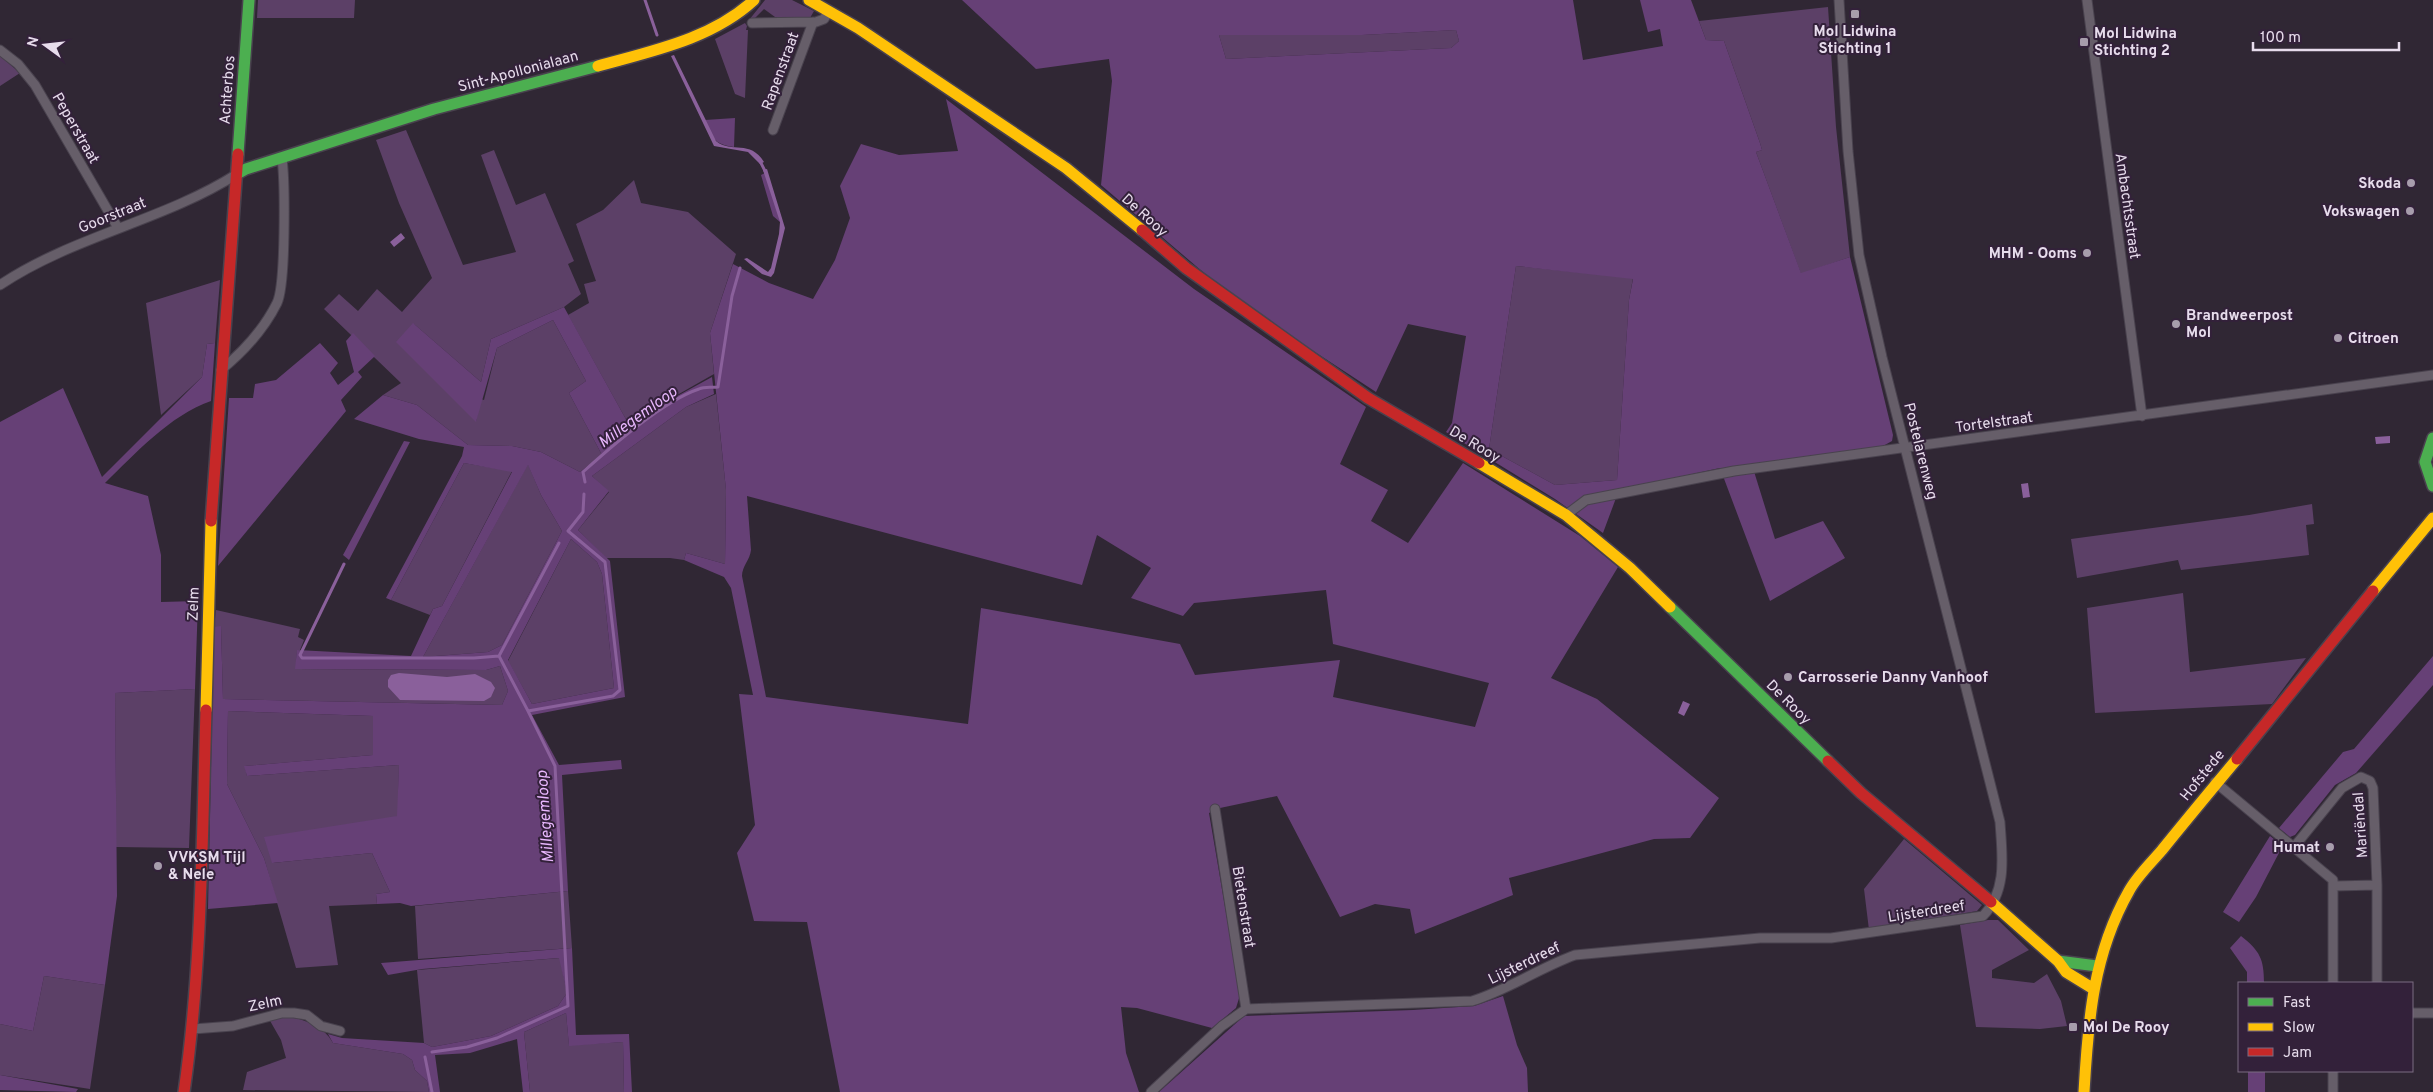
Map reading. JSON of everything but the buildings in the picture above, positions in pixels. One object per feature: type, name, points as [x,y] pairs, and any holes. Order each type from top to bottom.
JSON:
[{"type":"street","name":"Achterbos","points":[[237,178],[249,0]]},
{"type":"street","name":"Sint-Apollonialaan","points":[[237,178],[246,169],[435,109],[679,42],[722,26],[746,9],[754,0]]},
{"type":"street","name":"De Rooy","points":[[809,0],[830,11],[1066,168],[1186,268],[1316,363],[1368,398],[1566,515],[1630,568],[1861,793],[1992,903],[2058,961],[2066,972],[2092,988]]},
{"type":"street","name":"Postelarenweg","points":[[1840,0],[1854,223],[1865,284],[2000,822],[2001,882],[1992,903]]},
{"type":"street","name":"Ambachtsstraat","points":[[2087,0],[2142,416]]},
{"type":"street","points":[[752,23],[813,22],[824,19],[830,11]]},
{"type":"street","name":"Rapenstraat","points":[[773,130],[813,22]]},
{"type":"street","name":"Peperstraat","points":[[0,50],[18,64],[35,86],[118,228]]},
{"type":"street","points":[[221,370],[245,350],[270,315],[280,296],[283,230],[282,158]]},
{"type":"street","name":"Goorstraat","points":[[0,285],[19,272],[69,247],[237,178]]},
{"type":"street","name":"Zelm","points":[[184,1092],[193,1028],[198,965],[208,578],[221,370],[237,178]]},
{"type":"street","name":"Tortelstraat","points":[[1566,515],[1586,500],[1657,485],[1734,472],[2433,375]]},
{"type":"street","points":[[2433,438],[2425,462],[2433,486]]},
{"type":"street","name":"Hofstede","points":[[2084,1092],[2092,988],[2106,938],[2130,889],[2215,782],[2433,518]]},
{"type":"street","name":"Mariëndal","points":[[2294,847],[2342,788],[2361,777],[2370,781],[2373,788],[2377,885],[2377,982]]},
{"type":"street","points":[[2215,782],[2333,880],[2333,982]]},
{"type":"street","name":"Bietenstraat","points":[[1215,809],[1246,1009]]},
{"type":"street","points":[[2334,886],[2377,885]]},
{"type":"street","name":"Lijsterdreef","points":[[1246,1009],[1472,1001],[1505,989],[1554,962],[1574,955],[1760,938],[1815,939],[1860,935],[1983,916],[1992,903]]},
{"type":"street","points":[[2058,961],[2097,966]]},
{"type":"street","points":[[1150,1092],[1222,1026],[1246,1009]]},
{"type":"street","name":"Zelm","points":[[193,1028],[233,1026],[282,1013],[294,1013],[307,1015],[321,1026],[340,1031]]},
{"type":"street","points":[[2413,1013],[2433,1013]]},
{"type":"street","points":[[2333,1072],[2333,1092]]},
{"type":"shaded area","points":[[258,0],[355,0],[354,18],[257,18]]},
{"type":"shaded area","points":[[765,0],[792,0],[814,11],[810,18],[775,17],[764,9],[752,21],[749,20]]},
{"type":"shaded area","points":[[962,0],[1573,0],[1583,60],[1663,46],[1660,29],[1648,32],[1640,0],[1691,0],[1706,40],[1724,41],[1760,143],[1762,150],[1756,152],[1801,273],[1850,257],[1893,435],[1892,441],[1883,446],[1752,465],[1775,539],[1823,521],[1845,558],[1770,601],[1720,468],[1619,490],[1603,533],[1555,499],[1446,432],[1452,423],[1466,336],[1408,324],[1376,392],[1292,337],[1210,278],[1101,185],[1112,81],[1109,59],[1036,69]],"holes":[[[1456,30],[1459,41],[1451,48],[1226,59],[1219,35],[1362,35]],[[1516,266],[1633,279],[1629,300],[1617,480],[1555,485],[1489,449]]]},
{"type":"shaded area","points":[[1828,7],[1836,127],[1850,257],[1801,274],[1756,152],[1762,150],[1760,143],[1724,41],[1706,40],[1699,21]]},
{"type":"shaded area","points":[[745,23],[747,26],[746,30],[748,30],[745,98],[735,94],[715,39]]},
{"type":"shaded area","points":[[1456,30],[1459,41],[1451,48],[1226,59],[1219,35],[1362,35]]},
{"type":"shaded area","points":[[674,55],[716,141],[728,147],[753,151],[764,162],[760,164],[748,152],[714,146],[671,56]]},
{"type":"shaded area","points":[[0,56],[20,73],[0,86]]},
{"type":"shaded area","points":[[946,99],[1194,289],[1366,407],[1340,464],[1388,490],[1371,521],[1408,543],[1463,463],[1580,536],[1618,567],[1551,678],[1597,699],[1719,798],[1690,838],[1654,839],[1509,878],[1513,895],[1415,934],[1410,909],[1375,904],[1340,917],[1277,796],[1220,808],[1209,813],[1240,995],[1236,1008],[1212,1028],[1137,1008],[1121,1007],[1126,1053],[1139,1092],[840,1092],[807,922],[754,921],[737,853],[755,825],[739,694],[753,695],[731,588],[724,577],[684,560],[686,553],[725,564],[726,490],[710,333],[733,264],[769,283],[813,299],[835,260],[850,218],[840,186],[861,144],[899,155],[958,151]],"holes":[[[747,496],[1082,585],[1097,535],[1151,568],[1131,598],[1183,616],[1194,603],[1326,590],[1333,644],[1489,683],[1475,727],[1333,697],[1340,660],[1195,675],[1180,644],[981,608],[968,724],[766,697],[742,576],[751,550]]]},
{"type":"shaded area","points":[[735,118],[734,147],[718,142],[705,120]]},
{"type":"shaded area","points":[[406,130],[463,265],[516,252],[481,155],[494,150],[516,205],[545,193],[574,261],[568,264],[581,294],[564,307],[491,339],[481,382],[414,324],[476,421],[481,399],[484,400],[497,348],[553,320],[586,381],[569,393],[602,455],[580,472],[541,452],[512,446],[468,445],[417,405],[383,395],[401,383],[324,309],[339,294],[358,311],[377,289],[402,312],[432,278],[399,203],[376,140]]},
{"type":"shaded area","points":[[767,169],[785,228],[774,273],[771,277],[762,274],[744,259],[747,258],[768,272],[771,268],[780,222],[763,170]]},
{"type":"shaded area","points":[[767,172],[782,220],[780,222],[773,216],[761,175]]},
{"type":"shaded area","points":[[634,180],[641,203],[688,212],[736,254],[710,333],[714,374],[628,423],[568,315],[589,303],[584,284],[596,281],[576,224],[603,210]]},
{"type":"shaded area","points":[[401,233],[405,238],[394,247],[390,242]]},
{"type":"shaded area","points":[[1516,266],[1633,278],[1629,300],[1617,480],[1555,485],[1489,449]]},
{"type":"shaded area","points":[[220,280],[215,343],[207,344],[202,377],[161,415],[146,303]]},
{"type":"shaded area","points":[[564,307],[628,423],[712,377],[714,394],[686,407],[592,476],[609,491],[578,530],[610,561],[625,697],[532,715],[559,765],[621,760],[622,769],[562,775],[568,891],[411,906],[400,903],[377,904],[376,894],[390,892],[372,853],[272,863],[264,837],[397,816],[399,765],[247,776],[244,766],[373,755],[373,716],[228,711],[227,784],[264,858],[278,903],[208,909],[214,627],[221,626],[223,699],[502,705],[508,691],[500,666],[486,670],[295,669],[297,650],[411,656],[433,609],[442,606],[512,472],[464,463],[391,600],[386,598],[462,456],[464,447],[419,439],[354,419],[383,395],[417,405],[468,445],[512,446],[541,452],[580,472],[602,455],[569,393],[586,381],[553,320],[497,348],[476,422],[396,342],[413,323],[481,382],[491,339]],"holes":[[[528,465],[541,495],[562,531],[502,645],[488,652],[423,657]],[[571,539],[597,562],[602,574],[614,688],[532,704],[508,660]]]},
{"type":"shaded area","points":[[353,333],[375,356],[358,372],[362,377],[341,400],[346,411],[218,566],[229,398],[253,398],[255,384],[276,380],[320,343],[338,363],[330,373],[338,385],[354,372],[346,341]]},
{"type":"shaded area","points":[[215,343],[211,401],[181,416],[154,436],[105,483],[148,496],[161,555],[161,602],[198,601],[195,689],[115,693],[117,896],[105,985],[44,976],[33,1031],[0,1024],[0,422],[63,388],[102,477],[202,377],[207,344]]},
{"type":"shaded area","points":[[716,394],[726,490],[725,564],[686,553],[684,560],[670,558],[606,558],[578,530],[609,492],[592,476],[686,407]]},
{"type":"shaded area","points":[[2390,436],[2390,443],[2376,444],[2375,437]]},
{"type":"shaded area","points":[[404,441],[410,442],[349,560],[343,555]]},
{"type":"shaded area","points":[[464,463],[512,471],[442,606],[433,609],[430,615],[391,600]]},
{"type":"shaded area","points":[[528,464],[541,495],[562,531],[502,645],[488,652],[423,657]]},
{"type":"shaded area","points":[[2028,483],[2030,497],[2023,498],[2021,484]]},
{"type":"shaded area","points":[[2312,504],[2314,524],[2306,525],[2309,555],[2181,570],[2178,560],[2077,578],[2071,539],[2249,515]]},
{"type":"shaded area","points":[[571,539],[597,562],[602,574],[614,688],[532,704],[508,661]]},
{"type":"shaded area","points":[[2183,593],[2190,672],[2306,658],[2272,704],[2095,713],[2087,608]]},
{"type":"shaded area","points":[[216,610],[300,629],[298,637],[304,640],[300,650],[297,651],[296,669],[486,670],[500,666],[508,691],[502,705],[223,699],[221,627],[214,627]]},
{"type":"shaded area","points":[[2433,656],[2433,685],[2356,773],[2335,785],[2295,835],[2290,837],[2279,828],[2343,752],[2354,749]]},
{"type":"shaded area","points":[[399,673],[447,677],[475,674],[491,682],[495,688],[491,697],[484,701],[400,700],[388,687],[388,680],[391,675]]},
{"type":"shaded area","points":[[195,689],[189,848],[116,847],[115,693]]},
{"type":"shaded area","points":[[1683,701],[1690,704],[1684,716],[1678,713]]},
{"type":"shaded area","points":[[228,711],[373,716],[373,755],[245,766],[247,776],[399,765],[398,816],[272,863],[372,853],[390,892],[376,894],[377,904],[329,906],[338,965],[296,968],[264,858],[227,784]]},
{"type":"shaded area","points":[[2270,836],[2279,843],[2281,849],[2256,897],[2239,922],[2223,912]]},
{"type":"shaded area","points":[[1904,839],[1982,905],[1977,911],[1869,930],[1864,889]]},
{"type":"shaded area","points":[[568,891],[572,948],[418,959],[415,906]]},
{"type":"shaded area","points":[[1998,920],[2029,950],[1992,970],[1992,978],[2034,983],[2047,974],[2061,1001],[2067,1026],[2040,1029],[1976,1027],[1960,925]]},
{"type":"shaded area","points":[[2241,936],[2253,946],[2262,962],[2264,982],[2247,982],[2247,972],[2230,948]]},
{"type":"shaded area","points":[[572,948],[576,1035],[629,1034],[632,1092],[624,1092],[623,1042],[569,1046],[566,1013],[524,1032],[530,1092],[523,1092],[517,1039],[470,1053],[435,1055],[440,1092],[429,1092],[427,1081],[415,1070],[412,1060],[403,1054],[333,1043],[328,1034],[342,1038],[424,1043],[432,1047],[491,1036],[558,1006],[567,993],[559,958],[422,969],[388,975],[381,963]]},
{"type":"shaded area","points":[[560,958],[567,993],[558,1006],[491,1036],[432,1047],[424,1043],[417,970]]},
{"type":"shaded area","points":[[44,976],[105,985],[90,1089],[0,1075],[0,1024],[33,1031]]},
{"type":"shaded area","points":[[1503,996],[1517,1045],[1527,1068],[1528,1092],[1159,1092],[1244,1016],[1474,1006]]},
{"type":"shaded area","points":[[566,1013],[569,1045],[623,1042],[624,1092],[530,1092],[524,1032]]},
{"type":"shaded area","points":[[285,1016],[313,1024],[324,1032],[333,1043],[403,1054],[412,1060],[415,1070],[427,1081],[429,1092],[243,1090],[247,1072],[286,1058],[281,1040],[269,1019]]},
{"type":"shaded area","points":[[2248,1072],[2265,1072],[2265,1092],[2248,1092]]},
{"type":"shaded area","points":[[0,1075],[78,1089],[76,1092],[0,1090]]},
{"type":"waterway","name":"Millegemloop","points":[[645,0],[657,35]]},
{"type":"waterway","name":"Millegemloop","points":[[760,161],[766,173]]},
{"type":"waterway","name":"Millegemloop","points":[[585,482],[583,472],[623,437],[654,414],[670,403],[699,389],[718,387],[732,296],[740,268]]},
{"type":"waterway","name":"Millegemloop","points":[[432,1052],[467,1047],[497,1038],[568,1006],[555,766],[528,711],[613,696],[620,690],[605,562],[568,531],[583,512],[584,494]]},
{"type":"waterway","points":[[528,711],[499,656],[559,543]]},
{"type":"waterway","points":[[344,564],[300,655],[302,658],[474,658],[499,656]]},
{"type":"waterway","name":"Millegemloop","points":[[425,1057],[432,1092]]},
{"type":"traffic: fast","points":[[238,154],[249,0]]},
{"type":"traffic: fast","points":[[237,174],[246,169],[434,109],[598,66]]},
{"type":"traffic: fast","points":[[2433,438],[2425,462],[2433,486]]},
{"type":"traffic: fast","points":[[1670,607],[1828,761]]},
{"type":"traffic: fast","points":[[2058,961],[2097,966]]},
{"type":"traffic: slow","points":[[598,66],[660,49],[700,34],[720,25],[754,0]]},
{"type":"traffic: slow","points":[[809,0],[858,28],[1066,168],[1142,230]]},
{"type":"traffic: slow","points":[[1479,463],[1566,515],[1630,568],[1670,607]]},
{"type":"traffic: slow","points":[[2373,591],[2433,518]]},
{"type":"traffic: slow","points":[[206,710],[211,521]]},
{"type":"traffic: slow","points":[[2084,1092],[2088,1040],[2095,989],[2107,939],[2117,915],[2136,880],[2237,759]]},
{"type":"traffic: slow","points":[[1991,902],[2058,961],[2066,972],[2092,988]]},
{"type":"traffic: jam","points":[[211,521],[238,154]]},
{"type":"traffic: jam","points":[[1142,230],[1186,268],[1368,398],[1479,463]]},
{"type":"traffic: jam","points":[[2237,759],[2373,591]]},
{"type":"traffic: jam","points":[[184,1092],[198,950],[206,710]]},
{"type":"traffic: jam","points":[[1828,761],[1861,793],[1991,902]]},
{"type":"place","name":"Mol Lidwina Stichting 1","points":[[1855,14]]},
{"type":"place","name":"Mol Lidwina Stichting 2","points":[[2084,42]]},
{"type":"place","name":"Skoda","points":[[2411,183]]},
{"type":"place","name":"Vokswagen","points":[[2410,211]]},
{"type":"place","name":"MHM - Ooms","points":[[2087,253]]},
{"type":"place","name":"Brandweerpost Mol","points":[[2176,324]]},
{"type":"place","name":"Citroen","points":[[2338,338]]},
{"type":"place","name":"Carrosserie Danny Vanhoof","points":[[1788,677]]},
{"type":"place","name":"Humat","points":[[2330,847]]},
{"type":"place","name":"VVKSM Tijl & Nele","points":[[158,866]]},
{"type":"place","name":"Mol De Rooy","points":[[2073,1027]]}]
